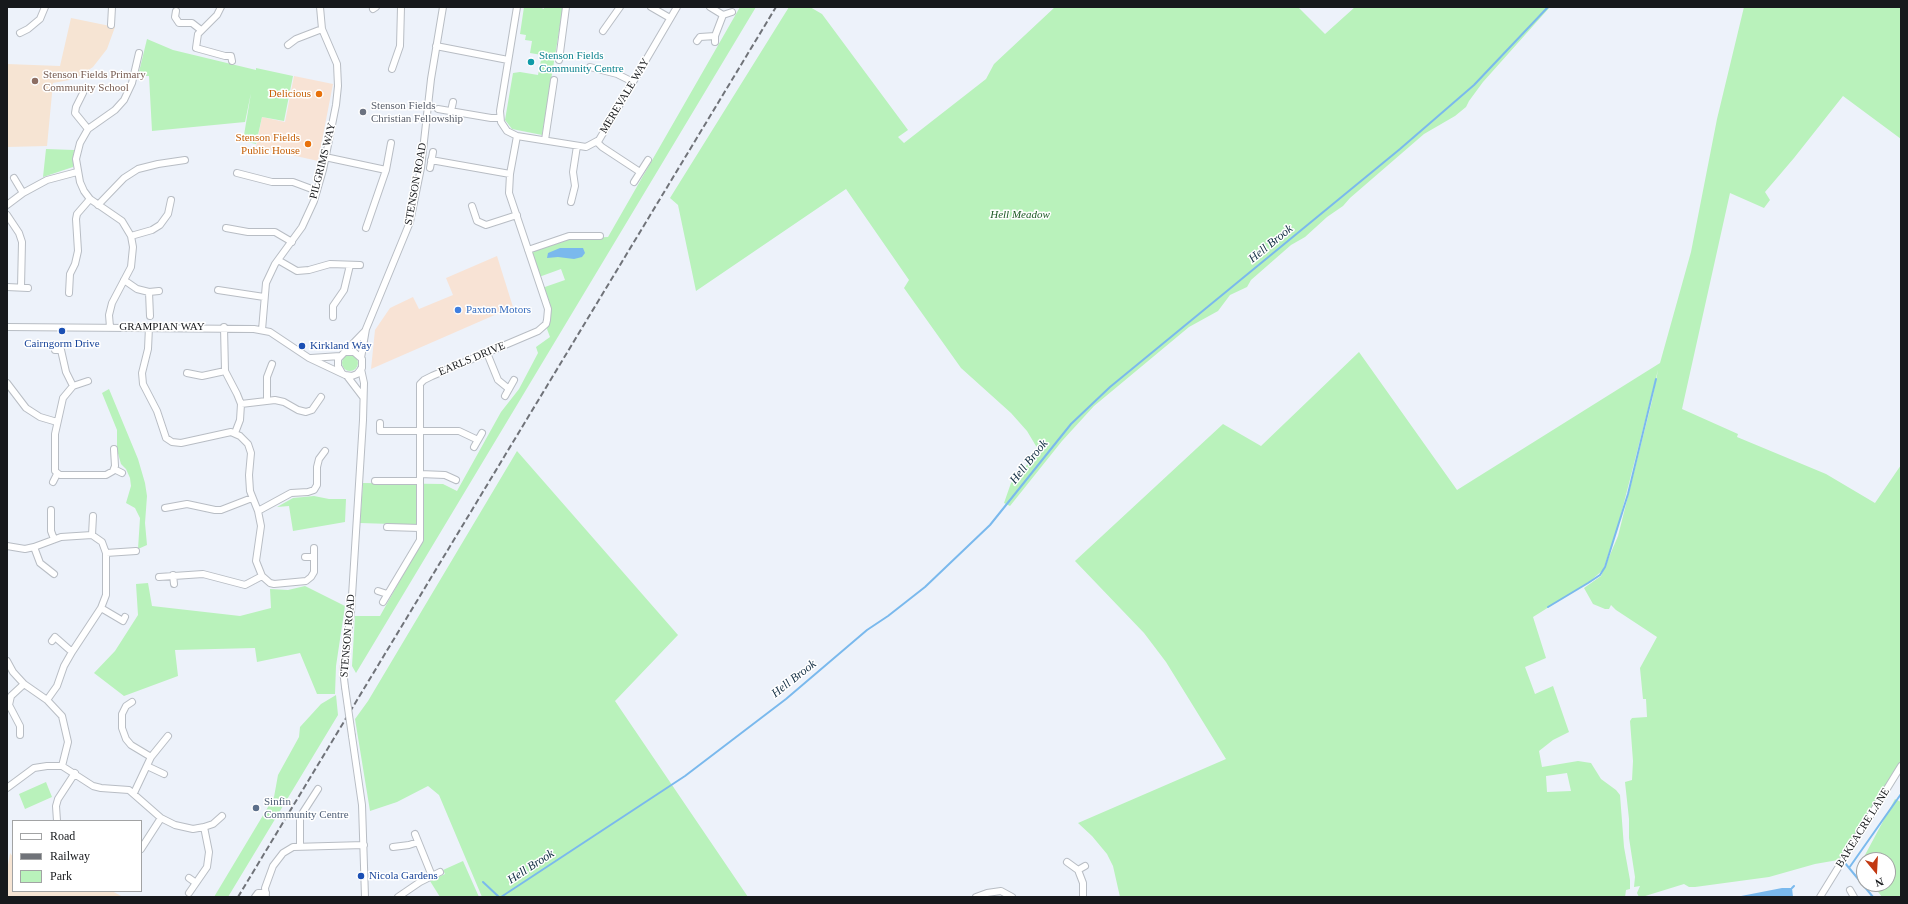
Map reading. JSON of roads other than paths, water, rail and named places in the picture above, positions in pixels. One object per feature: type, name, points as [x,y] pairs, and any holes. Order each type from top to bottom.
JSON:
[{"type":"street","points":[[20,33],[28,29],[40,19],[45,7]]},
{"type":"street","points":[[221,7],[217,15],[201,30],[197,39],[196,48],[210,53],[231,56]]},
{"type":"street","name":"PILGRIMS WAY","points":[[262,330],[266,283],[278,260],[292,242],[308,214],[317,191],[336,105],[338,74],[336,59],[322,29],[320,7]]},
{"type":"street","points":[[392,69],[400,46],[401,7]]},
{"type":"street","name":"STENSON ROAD","points":[[361,358],[366,329],[397,259],[410,222],[421,168],[436,46],[443,7]]},
{"type":"street","points":[[517,7],[499,118],[507,131],[517,136]]},
{"type":"street","points":[[559,60],[566,7]]},
{"type":"street","points":[[603,31],[620,7]]},
{"type":"street","points":[[651,7],[670,18]]},
{"type":"street","name":"MEREVALE WAY","points":[[517,136],[586,147],[597,142],[677,7]]},
{"type":"street","points":[[710,7],[723,15]]},
{"type":"street","points":[[111,25],[112,9],[120,11]]},
{"type":"street","points":[[176,11],[175,17],[179,23],[192,23],[201,30]]},
{"type":"street","points":[[723,15],[732,12]]},
{"type":"street","points":[[697,41],[700,37],[715,39],[723,15]]},
{"type":"street","points":[[288,45],[296,39],[322,29]]},
{"type":"street","points":[[436,46],[508,60]]},
{"type":"street","points":[[110,328],[109,315],[112,303],[131,267],[133,258],[131,236],[127,227],[117,216],[90,199],[81,186],[77,172],[76,159],[83,136],[88,129],[115,110],[134,77],[139,53]]},
{"type":"street","points":[[590,67],[616,74],[633,82]]},
{"type":"street","points":[[545,140],[554,80]]},
{"type":"street","points":[[84,94],[76,107],[75,113],[88,129]]},
{"type":"street","points":[[451,111],[453,102]]},
{"type":"street","points":[[438,109],[490,118],[499,118]]},
{"type":"street","name":"EARLS DRIVE","points":[[383,602],[418,546],[420,540],[419,392],[422,382],[432,376],[538,331],[546,324],[548,310],[509,193],[510,174],[517,136]]},
{"type":"street","points":[[597,142],[602,147],[640,172]]},
{"type":"street","points":[[366,228],[386,170],[391,143]]},
{"type":"street","points":[[564,194],[572,199],[575,186],[573,172],[577,146]]},
{"type":"street","points":[[430,168],[433,152]]},
{"type":"street","points":[[325,157],[386,170]]},
{"type":"street","points":[[98,205],[132,172],[143,167],[175,165],[184,160]]},
{"type":"street","points":[[431,160],[510,174]]},
{"type":"street","points":[[634,182],[648,160]]},
{"type":"street","points":[[7,206],[23,193],[47,180],[77,172]]},
{"type":"street","points":[[237,173],[272,182],[293,182],[317,191]]},
{"type":"street","points":[[14,178],[23,193]]},
{"type":"street","points":[[69,293],[70,274],[76,264],[78,251],[77,214],[90,199]]},
{"type":"street","points":[[131,236],[152,230],[160,225],[168,214],[171,200]]},
{"type":"street","points":[[472,206],[477,221],[486,225],[517,215]]},
{"type":"street","points":[[373,208],[380,210]]},
{"type":"street","points":[[7,215],[19,233],[22,242],[24,288],[7,287]]},
{"type":"street","points":[[160,225],[165,231]]},
{"type":"street","points":[[226,228],[247,234],[275,232],[292,242]]},
{"type":"street","points":[[528,250],[570,236],[600,236]]},
{"type":"street","points":[[591,236],[592,244]]},
{"type":"street","points":[[278,260],[297,271],[309,270],[330,264],[360,265]]},
{"type":"street","points":[[333,317],[333,306],[344,290],[350,265]]},
{"type":"street","points":[[124,280],[137,290],[149,292],[159,291]]},
{"type":"street","points":[[218,290],[264,297]]},
{"type":"street","points":[[149,292],[150,316]]},
{"type":"street","name":"GRAMPIAN WAY","points":[[7,327],[224,327],[262,330],[276,335],[310,358],[345,375]]},
{"type":"street","points":[[149,327],[148,349],[142,373],[143,384],[157,411],[166,438],[172,442],[181,443],[220,433],[235,433],[246,441],[250,449],[249,485],[252,498],[258,511],[261,526],[256,561],[262,576],[270,583],[274,584],[306,581],[314,572],[314,548]]},
{"type":"street","points":[[224,327],[225,371],[238,394],[241,404],[240,420],[235,433]]},
{"type":"street","name":"STENSON ROAD","points":[[343,354],[366,329]]},
{"type":"street","points":[[55,350],[61,350],[66,372],[73,386]]},
{"type":"street","points":[[310,358],[354,352],[361,358],[363,364],[357,374],[345,375]]},
{"type":"street","points":[[487,353],[498,380],[509,389]]},
{"type":"street","points":[[343,354],[338,366],[363,397]]},
{"type":"street","points":[[266,401],[267,377],[272,364]]},
{"type":"street","name":"STENSON ROAD","points":[[361,369],[364,383],[351,612],[343,670],[362,805],[365,897]]},
{"type":"street","points":[[187,373],[202,376],[225,371]]},
{"type":"street","points":[[504,396],[514,380]]},
{"type":"street","points":[[53,482],[57,474],[54,467],[54,442],[63,398],[73,386],[88,381]]},
{"type":"street","points":[[7,383],[26,408],[40,417],[57,422]]},
{"type":"street","points":[[241,404],[266,401],[284,402],[303,412],[309,412],[320,397]]},
{"type":"street","points":[[314,407],[320,412]]},
{"type":"street","points":[[380,423],[380,431],[459,430],[478,440]]},
{"type":"street","points":[[474,447],[482,433]]},
{"type":"street","points":[[57,474],[106,475],[114,469],[114,449]]},
{"type":"street","points":[[258,511],[292,493],[314,490],[317,485],[316,475],[319,459],[325,451]]},
{"type":"street","points":[[314,455],[319,459]]},
{"type":"street","points":[[114,469],[122,472]]},
{"type":"street","points":[[375,481],[445,475],[456,480]]},
{"type":"street","points":[[164,508],[187,504],[221,510],[252,498]]},
{"type":"street","points":[[51,510],[54,539]]},
{"type":"street","points":[[92,535],[93,516]]},
{"type":"street","points":[[387,527],[420,528]]},
{"type":"street","points":[[7,546],[25,548],[34,547],[54,539],[69,536],[92,535],[102,542],[106,553],[106,595],[101,608],[88,630],[72,652],[64,666],[57,686],[47,700]]},
{"type":"street","points":[[34,547],[40,563],[54,574]]},
{"type":"street","points":[[106,553],[136,552]]},
{"type":"street","points":[[306,557],[314,557]]},
{"type":"street","points":[[160,577],[203,574],[246,584],[262,576]]},
{"type":"street","points":[[173,575],[174,584]]},
{"type":"street","points":[[378,591],[387,594]]},
{"type":"street","points":[[101,608],[123,621],[125,617]]},
{"type":"street","points":[[52,641],[55,638],[72,652]]},
{"type":"street","points":[[7,661],[13,672],[24,684],[47,700],[62,716],[68,742],[62,766]]},
{"type":"street","points":[[20,735],[20,726],[9,705],[11,696],[24,684]]},
{"type":"street","points":[[132,702],[126,706],[122,714],[122,728],[126,739],[131,745],[151,757]]},
{"type":"street","points":[[134,793],[151,757],[168,736]]},
{"type":"street","points":[[7,788],[34,768],[62,766],[93,786],[108,789],[124,789],[134,793],[161,818],[175,825],[192,829],[204,827],[213,824],[222,816]]},
{"type":"street","points":[[147,766],[164,774]]},
{"type":"street","name":"BAKEACRE LANE","points":[[1820,897],[1901,766]]},
{"type":"street","points":[[57,820],[56,806],[58,799],[75,773]]},
{"type":"street","points":[[300,845],[300,817],[318,789]]},
{"type":"street","points":[[142,847],[161,818]]},
{"type":"street","points":[[189,893],[207,867],[209,852],[204,827]]},
{"type":"street","points":[[415,834],[432,876]]},
{"type":"street","points":[[393,847],[418,842]]},
{"type":"street","points":[[255,897],[258,893],[266,895],[264,888],[273,866],[283,853],[293,847],[300,845],[364,845]]},
{"type":"street","points":[[1066,862],[1078,870],[1083,883],[1083,897]]},
{"type":"street","points":[[1078,870],[1085,866]]},
{"type":"street","points":[[402,896],[440,872]]},
{"type":"street","points":[[189,878],[196,883]]},
{"type":"street","points":[[1850,890],[1854,897]]},
{"type":"street","points":[[976,897],[987,893],[1001,891],[1012,897]]},
{"type":"water","points":[[560,248],[583,248],[585,253],[582,257],[574,259],[558,257],[547,258],[548,253]]},
{"type":"water","points":[[1782,888],[1792,888],[1793,897],[1736,897]]},
{"type":"waterway","name":"Hell Brook","points":[[501,897],[685,776],[786,699],[867,630],[888,616],[925,587],[990,525],[1071,424],[1110,387],[1400,149],[1474,85],[1548,7]]},
{"type":"waterway","points":[[1548,607],[1600,575],[1605,567],[1628,494],[1656,379]]},
{"type":"waterway","points":[[1849,868],[1901,794]]},
{"type":"waterway","points":[[1845,863],[1873,897]]},
{"type":"waterway","name":"Hell Brook","points":[[483,882],[499,897]]},
{"type":"railway","points":[[238,897],[776,7]]},
{"type":"place","name":"Stenson Fields Community Centre","points":[[531,62]]},
{"type":"place","name":"Stenson Fields Primary Community School","points":[[35,81]]},
{"type":"place","name":"Delicious","points":[[319,94]]},
{"type":"place","name":"Stenson Fields Christian Fellowship","points":[[363,112]]},
{"type":"place","name":"Stenson Fields Public House","points":[[308,144]]},
{"type":"place","name":"Paxton Motors","points":[[458,310]]},
{"type":"place","name":"Cairngorm Drive","points":[[62,331]]},
{"type":"place","name":"Kirkland Way","points":[[302,346]]},
{"type":"place","name":"Sinfin Community Centre","points":[[256,808]]},
{"type":"place","name":"Nicola Gardens","points":[[361,876]]},
{"type":"park label","name":"Hell Meadow","points":[[1020,215]]}]
